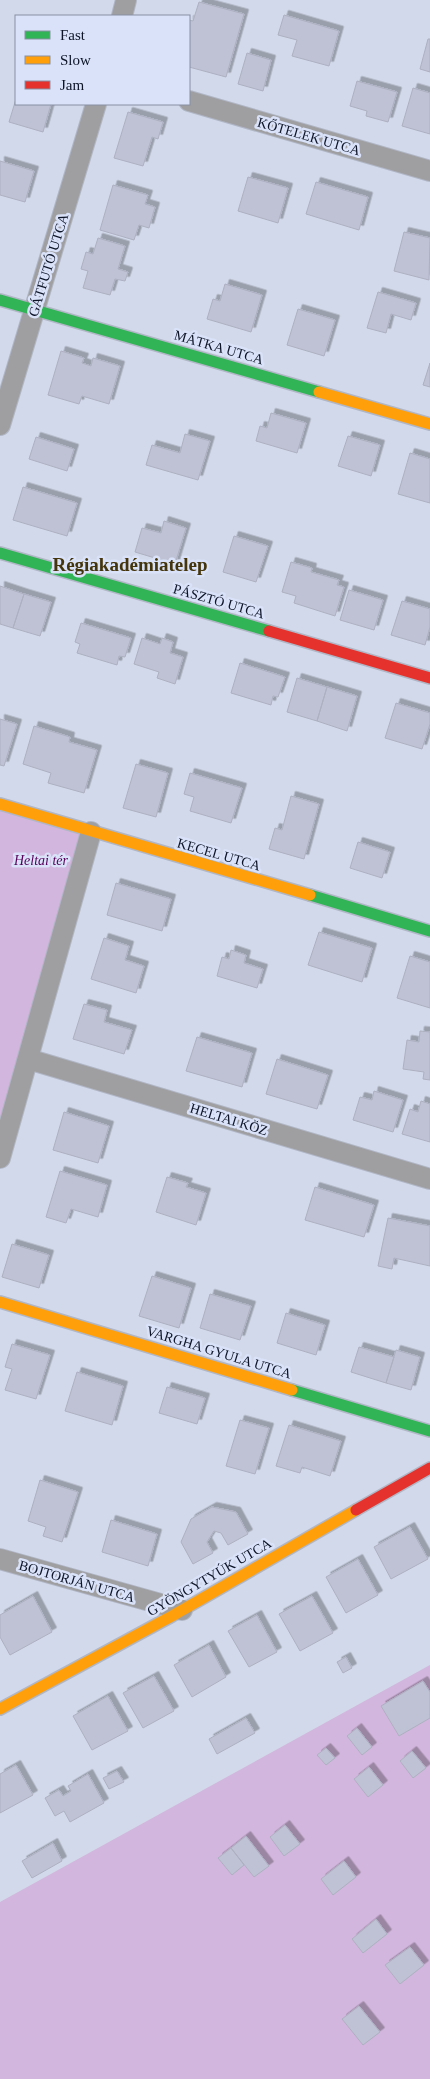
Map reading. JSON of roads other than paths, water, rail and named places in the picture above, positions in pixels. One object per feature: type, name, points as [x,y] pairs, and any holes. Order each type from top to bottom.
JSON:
[{"type":"street","points":[[122,15],[126,0]]},
{"type":"street","name":"KŐTELEK UTCA","points":[[190,101],[430,170]]},
{"type":"street","name":"GÁTFUTÓ UTCA","points":[[0,425],[96,105]]},
{"type":"street","name":"MÁTKA UTCA","points":[[0,300],[430,424]]},
{"type":"street","name":"PÁSZTÓ UTCA","points":[[0,553],[430,678]]},
{"type":"street","name":"KECEL UTCA","points":[[0,804],[430,931]]},
{"type":"street","points":[[0,1158],[91,832]]},
{"type":"street","name":"HELTAI KÖZ","points":[[28,1059],[430,1179]]},
{"type":"street","name":"VARGHA GYULA UTCA","points":[[0,1302],[430,1431]]},
{"type":"street","name":"GYÖNGYTYÚK UTCA","points":[[0,1709],[182,1610],[430,1468]]},
{"type":"street","name":"BOJTORJÁN UTCA","points":[[0,1559],[182,1610]]},
{"type":"district","name":"Régiakadémiatelep","points":[[130,564]]},
{"type":"park label","name":"Heltai tér","points":[[41,860]]}]
